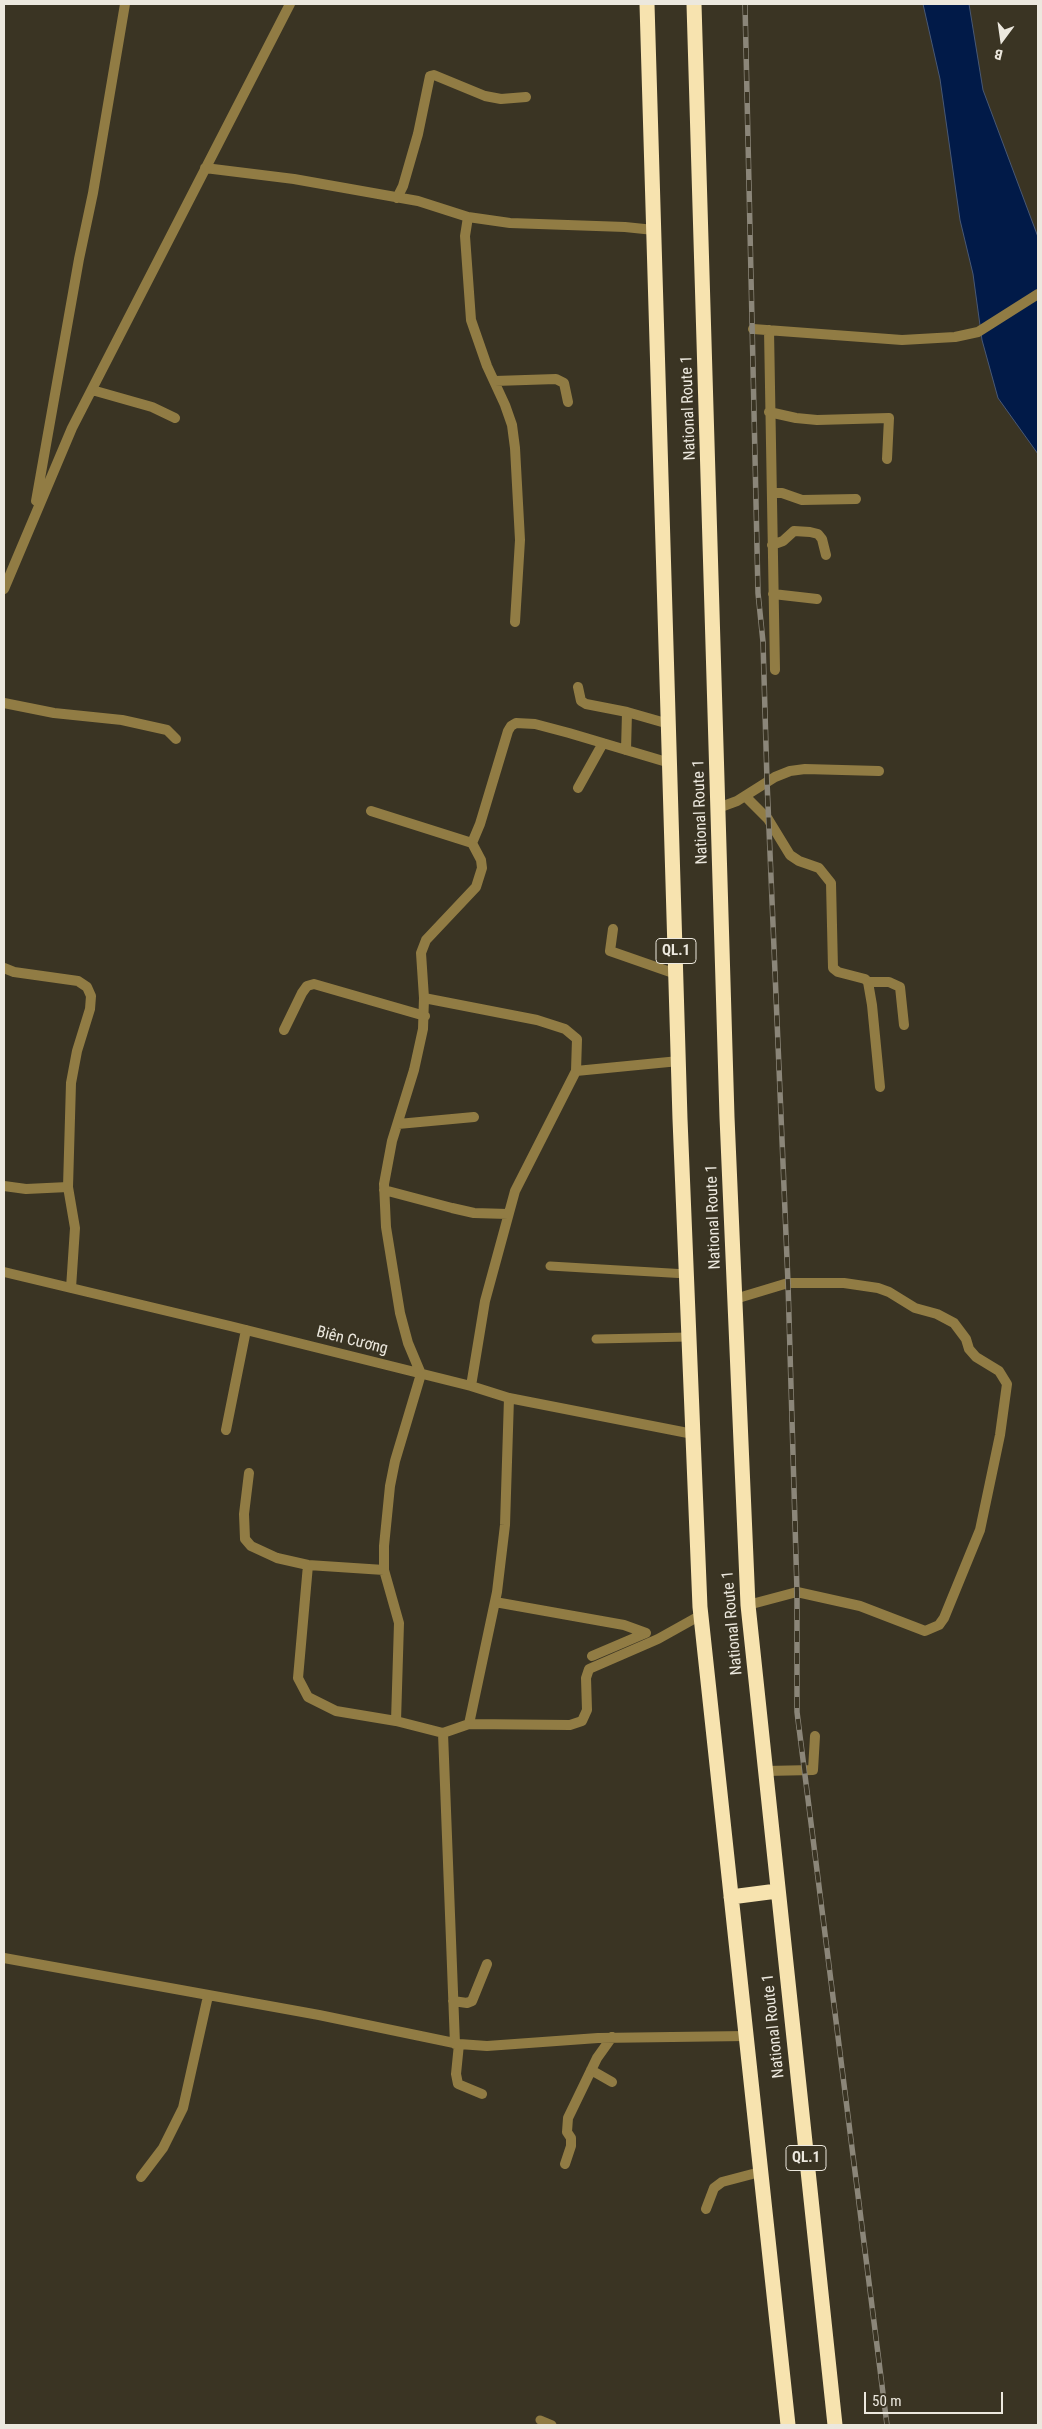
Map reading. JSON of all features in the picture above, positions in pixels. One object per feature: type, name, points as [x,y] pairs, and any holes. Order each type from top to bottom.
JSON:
[{"type":"highway","name":"National Route 1","points":[[647,4],[676,974],[701,1615],[788,2425]]},
{"type":"highway","name":"National Route 1","points":[[694,4],[718,808],[748,1605],[835,2425]]},
{"type":"highway","points":[[731,1897],[777,1891]]},
{"type":"street","points":[[32,522],[79,259],[93,193],[125,4]]},
{"type":"street","points":[[4,589],[72,428],[290,4]]},
{"type":"street","points":[[397,198],[403,186],[416,141],[430,76],[434,75],[468,91],[485,96],[500,99],[526,97]]},
{"type":"street","points":[[204,168],[294,179],[418,201],[468,217],[510,223],[625,227],[654,230]]},
{"type":"street","points":[[468,217],[465,236],[471,320],[512,425],[517,470],[520,540],[515,622]]},
{"type":"street","points":[[753,329],[902,340],[955,337],[978,332],[1038,294]]},
{"type":"street","points":[[769,330],[775,670]]},
{"type":"street","points":[[495,381],[556,379],[564,383],[568,402]]},
{"type":"street","points":[[92,390],[152,407],[175,418]]},
{"type":"street","points":[[769,412],[817,420],[889,418],[887,459]]},
{"type":"street","points":[[772,493],[782,493],[802,500],[856,499]]},
{"type":"street","points":[[772,545],[782,541],[794,531],[804,530],[818,534],[822,539],[826,555]]},
{"type":"street","points":[[773,594],[817,599]]},
{"type":"street","points":[[578,688],[581,701],[586,704],[627,712],[669,724]]},
{"type":"street","points":[[4,702],[54,713],[122,720],[167,730],[176,739]]},
{"type":"street","points":[[626,750],[627,712]]},
{"type":"street","points":[[472,843],[480,824],[511,726],[516,723],[535,724],[670,763]]},
{"type":"street","points":[[578,788],[603,743]]},
{"type":"street","points":[[718,808],[745,796],[775,776],[790,771],[805,768],[879,771]]},
{"type":"street","points":[[745,796],[768,819],[790,855],[799,861],[819,868],[831,883],[834,968],[838,972],[864,979],[868,982],[889,982],[900,987],[904,1025]]},
{"type":"street","points":[[371,811],[472,843],[481,860],[480,878],[476,887],[424,944],[421,962],[425,1016],[414,1070],[387,1162],[384,1190],[386,1227],[400,1313],[408,1342],[421,1374],[390,1486],[384,1546],[384,1570],[399,1622],[396,1721]]},
{"type":"street","points":[[613,929],[610,950],[676,974]]},
{"type":"street","points":[[4,968],[14,972],[78,981],[87,987],[91,996],[90,1009],[77,1051],[71,1083],[68,1187],[75,1228],[72,1288]]},
{"type":"street","points":[[868,982],[880,1087]]},
{"type":"street","points":[[284,1030],[302,993],[307,986],[314,984],[425,1016]]},
{"type":"street","points":[[424,998],[537,1020],[565,1028],[576,1039],[576,1071],[529,1160],[515,1191],[508,1214],[486,1301],[471,1386]]},
{"type":"street","points":[[576,1071],[679,1061]]},
{"type":"street","points":[[398,1124],[474,1117]]},
{"type":"street","points":[[4,1186],[26,1189],[68,1187]]},
{"type":"street","points":[[384,1190],[459,1210],[508,1214]]},
{"type":"street","name":"Biên Cương","points":[[4,1272],[471,1386],[509,1398],[693,1434]]},
{"type":"street","points":[[735,1299],[788,1283],[844,1283],[878,1288],[889,1292],[915,1308],[937,1314],[954,1323],[976,1357],[999,1371],[1007,1384],[1001,1428],[980,1530],[944,1618],[939,1625],[925,1631],[860,1606],[815,1594],[797,1592],[748,1605]]},
{"type":"street","points":[[226,1430],[246,1330]]},
{"type":"street","points":[[469,1724],[495,1602],[505,1525],[509,1398]]},
{"type":"street","points":[[249,1473],[244,1514],[244,1538],[251,1546],[263,1553],[308,1565],[384,1570]]},
{"type":"street","points":[[308,1565],[298,1665],[298,1678],[301,1687],[308,1696],[336,1710],[396,1721],[443,1733],[469,1724],[570,1725],[582,1721],[587,1710],[586,1678],[589,1669],[658,1639],[701,1615]]},
{"type":"street","points":[[495,1602],[624,1625],[646,1633],[592,1656]]},
{"type":"street","points":[[443,1733],[453,2001],[457,2044],[456,2080],[460,2086],[482,2094]]},
{"type":"street","points":[[765,1772],[813,1770],[815,1736]]},
{"type":"street","points":[[4,1958],[319,2015],[457,2044],[520,2045],[612,2037],[746,2036]]},
{"type":"street","points":[[453,2001],[467,2003],[472,2000],[487,1964]]},
{"type":"street","points":[[141,2178],[163,2148],[183,2108],[208,1996]]},
{"type":"street","points":[[566,2164],[571,2146],[571,2138],[567,2132],[568,2118],[596,2058],[612,2037]]},
{"type":"street","points":[[591,2070],[612,2082]]},
{"type":"street","points":[[706,2209],[714,2188],[722,2182],[760,2172]]},
{"type":"lane","points":[[550,1266],[687,1274]]},
{"type":"lane","points":[[596,1339],[689,1336]]},
{"type":"lane","points":[[540,2420],[552,2425]]},
{"type":"water","points":[[923,4],[969,4],[983,90],[1038,237],[1038,454],[998,398],[982,340],[973,274],[960,220],[940,79]]},
{"type":"railway","points":[[745,4],[758,593],[763,642],[788,1283],[797,1592],[797,1712],[887,2425]]}]
